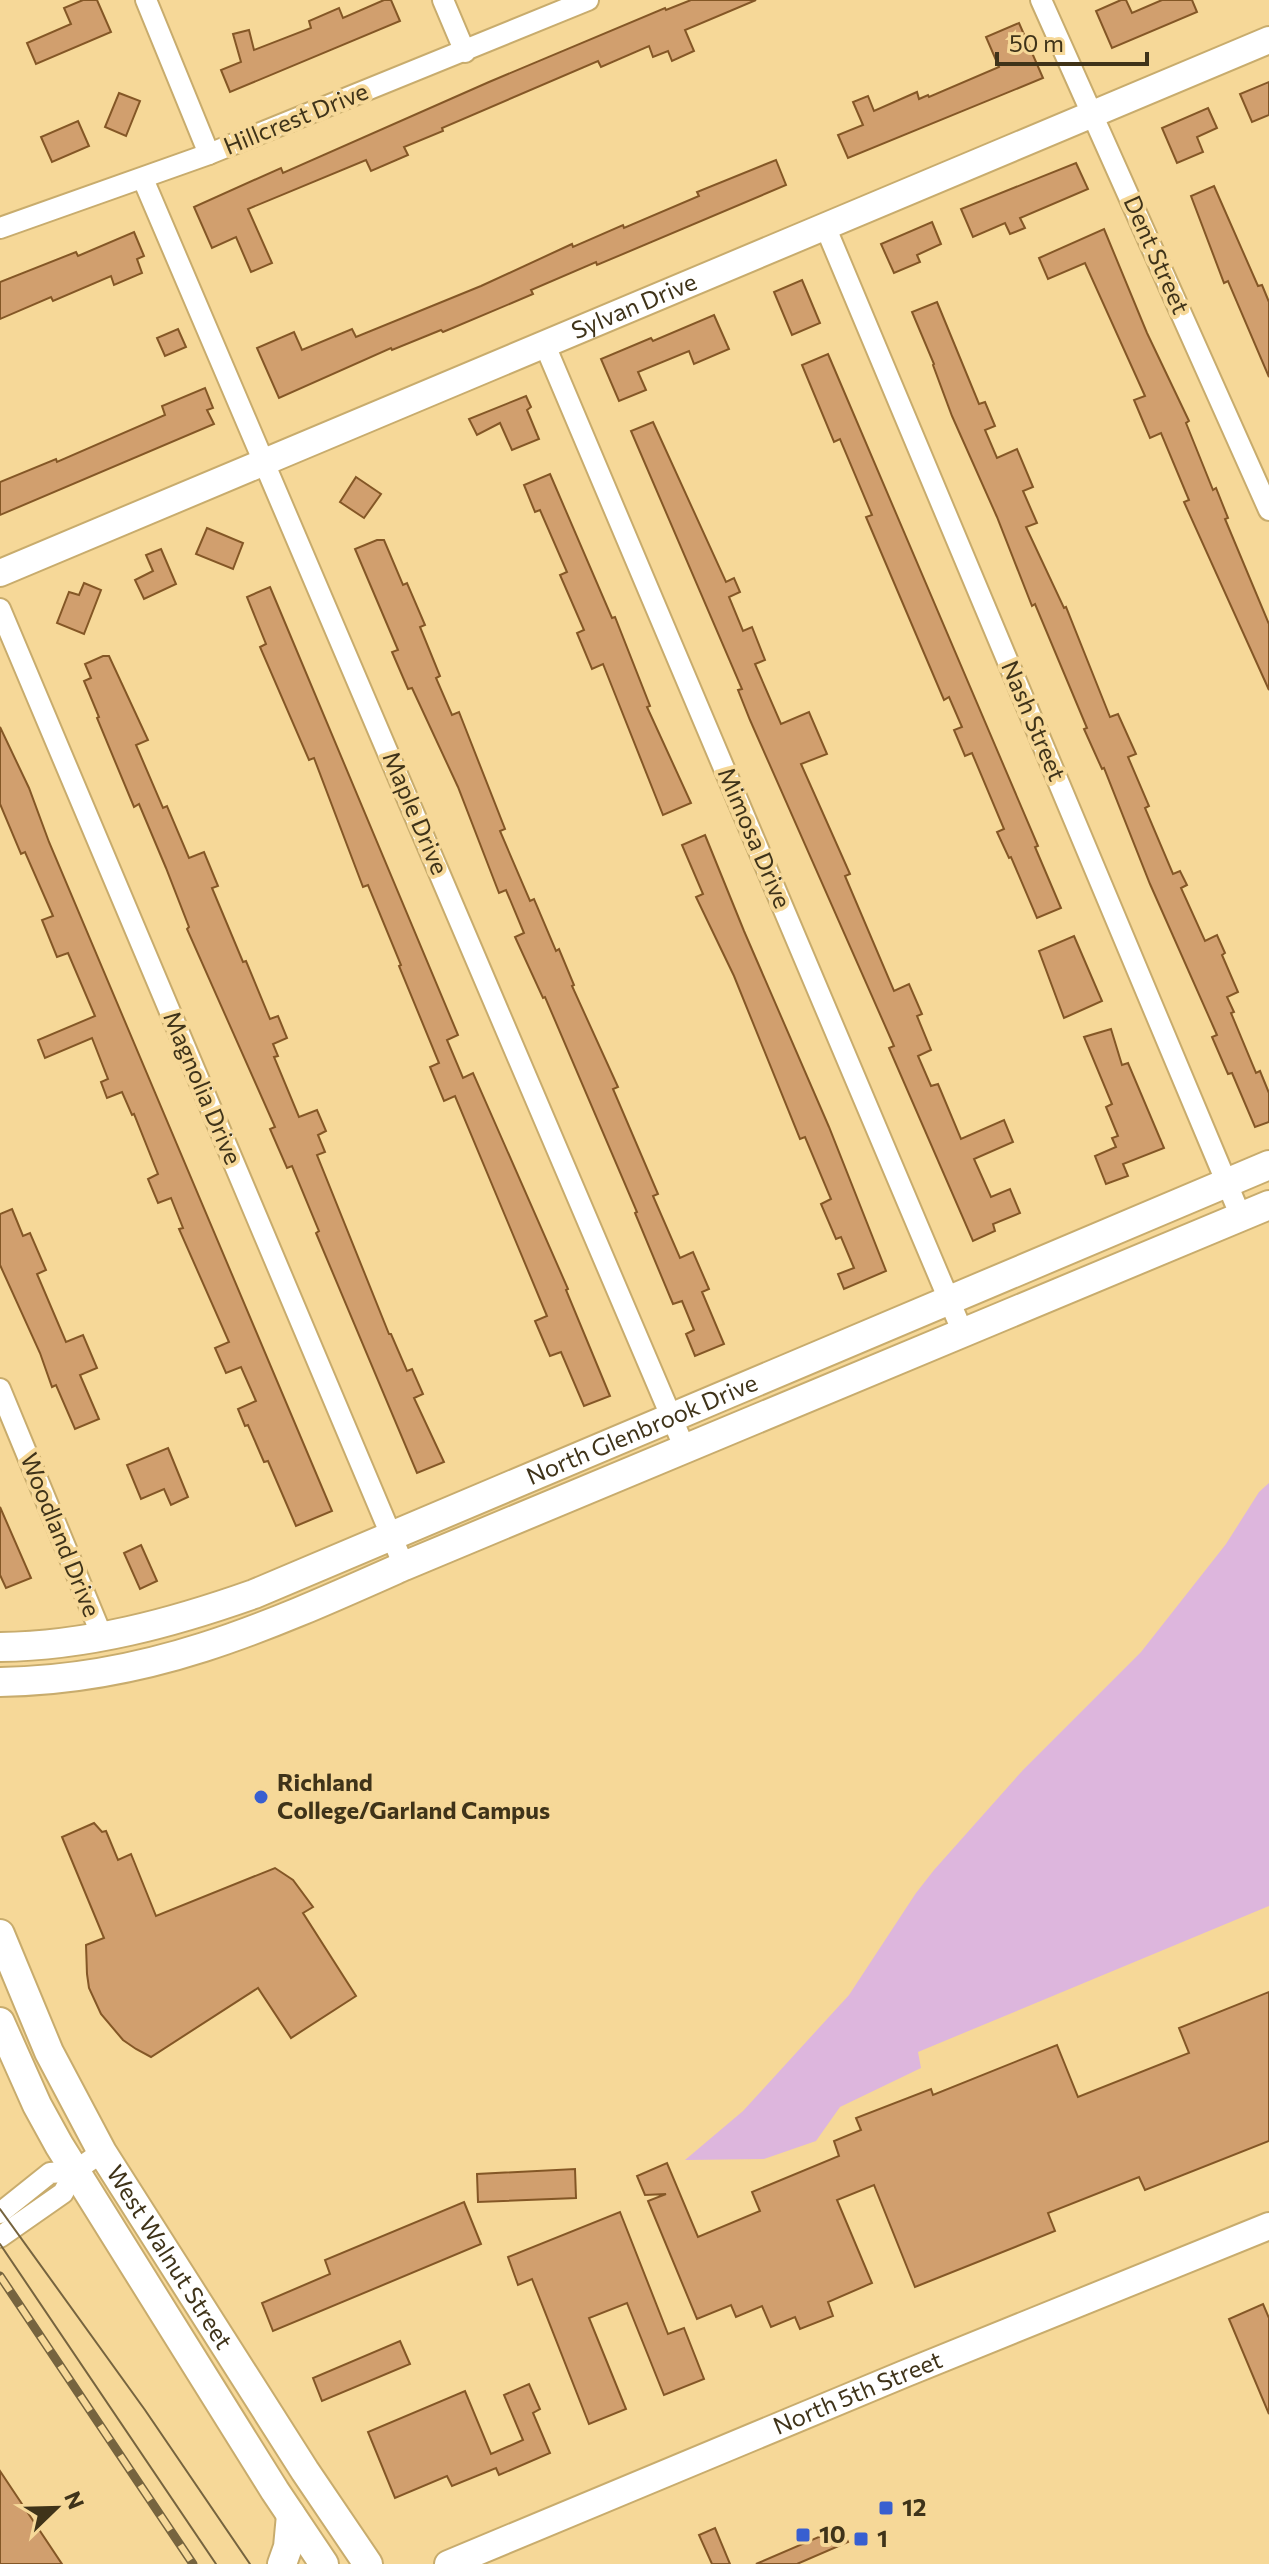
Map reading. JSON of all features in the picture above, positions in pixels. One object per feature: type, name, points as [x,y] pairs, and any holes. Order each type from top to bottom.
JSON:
[{"type":"main road","name":"North Glenbrook Drive","points":[[0,1647],[56,1644],[162,1624],[254,1594],[1269,1165]]},
{"type":"main road","name":"North Glenbrook Drive","points":[[0,1682],[42,1680],[120,1669],[204,1649],[273,1624],[404,1566],[1269,1205]]},
{"type":"main road","name":"West Walnut Street","points":[[0,1934],[49,2052],[102,2152],[296,2458],[368,2564]]},
{"type":"main road","name":"West Walnut Street","points":[[0,2022],[37,2105],[75,2171],[324,2564]]},
{"type":"main road","points":[[282,2564],[288,2547],[291,2515]]},
{"type":"street","points":[[146,0],[209,154]]},
{"type":"street","points":[[443,0],[465,52]]},
{"type":"street","name":"Hillcrest Drive","points":[[0,228],[209,154],[588,0]]},
{"type":"street","name":"Dent Street","points":[[1041,0],[1269,510]]},
{"type":"street","name":"Sylvan Drive","points":[[0,573],[1269,40]]},
{"type":"street","name":"Maple Drive","points":[[143,179],[685,1449]]},
{"type":"street","name":"Nash Street","points":[[825,226],[1241,1217]]},
{"type":"street","name":"Mimosa Drive","points":[[544,343],[963,1333]]},
{"type":"street","name":"Magnolia Drive","points":[[0,609],[404,1566]]},
{"type":"street","name":"Woodland Drive","points":[[0,1389],[102,1636]]},
{"type":"street","points":[[0,2237],[63,2193],[75,2171],[102,2152]]},
{"type":"street","points":[[0,2213],[50,2173],[75,2171]]},
{"type":"street","name":"North 5th Street","points":[[448,2564],[914,2369],[1269,2226]]},
{"type":"shaded area","points":[[1269,1483],[1269,1906],[918,2052],[921,2068],[840,2107],[816,2141],[764,2159],[685,2160],[743,2111],[849,1995],[934,1870],[1023,1770],[1141,1652],[1226,1544],[1259,1492]]},
{"type":"building","points":[[83,0],[97,0],[111,32],[36,64],[27,43],[71,24],[64,8]]},
{"type":"building","points":[[384,0],[391,0],[400,21],[230,92],[221,70],[241,62],[233,34],[249,30],[254,50],[311,28],[309,21],[339,8],[343,18]]},
{"type":"building","points":[[691,0],[756,0],[685,30],[694,51],[672,61],[668,51],[653,57],[649,46],[601,67],[598,61],[442,128],[443,131],[404,147],[408,155],[371,171],[366,160],[248,209],[272,263],[251,272],[236,237],[212,248],[194,207],[281,168],[283,173],[489,82]]},
{"type":"building","points":[[1126,0],[1132,13],[1162,0],[1192,0],[1197,12],[1112,48],[1096,11]]},
{"type":"building","points":[[1019,23],[1043,78],[848,158],[838,135],[863,125],[853,102],[868,96],[874,111],[917,92],[919,99],[929,97],[999,67],[986,37]]},
{"type":"building","points":[[1269,82],[1269,115],[1252,122],[1240,94]]},
{"type":"building","points":[[119,93],[140,101],[126,136],[105,127]]},
{"type":"building","points":[[1208,108],[1217,128],[1197,137],[1203,152],[1177,163],[1162,128]]},
{"type":"building","points":[[78,121],[89,146],[52,162],[41,137]]},
{"type":"building","points":[[776,160],[786,185],[597,265],[596,262],[531,290],[533,294],[443,332],[441,330],[391,348],[279,398],[257,348],[294,332],[302,350],[352,329],[356,337],[481,286],[572,244],[573,247],[623,225],[624,228],[699,196],[697,192]]},
{"type":"building","points":[[1076,163],[1088,189],[1020,218],[1025,228],[1010,234],[1005,223],[973,237],[961,209]]},
{"type":"building","points":[[1214,186],[1258,286],[1262,285],[1269,302],[1269,377],[1228,281],[1224,283],[1191,196]]},
{"type":"building","points":[[932,222],[941,244],[917,255],[920,262],[894,273],[881,244]]},
{"type":"building","points":[[1104,229],[1147,333],[1189,421],[1186,423],[1213,490],[1216,488],[1228,518],[1225,519],[1269,624],[1269,690],[1184,502],[1189,500],[1161,433],[1150,438],[1134,400],[1145,396],[1085,263],[1048,279],[1039,258]]},
{"type":"building","points":[[134,232],[144,256],[137,259],[142,273],[114,285],[111,276],[0,319],[0,282],[76,252],[78,256]]},
{"type":"building","points":[[802,280],[820,323],[792,335],[774,292]]},
{"type":"building","points":[[937,302],[979,404],[985,402],[995,426],[985,430],[997,458],[1017,449],[1033,487],[1023,491],[1037,523],[1026,527],[1066,607],[1110,717],[1118,714],[1136,754],[1128,757],[1149,806],[1145,808],[1173,874],[1180,871],[1187,885],[1181,888],[1205,941],[1217,935],[1225,953],[1222,955],[1238,992],[1227,997],[1234,1012],[1231,1013],[1256,1073],[1260,1071],[1269,1093],[1269,1122],[1255,1127],[1232,1073],[1228,1074],[1212,1037],[1217,1035],[952,416],[912,312]]},
{"type":"building","points":[[714,315],[729,349],[694,364],[689,351],[638,372],[646,390],[619,401],[601,359]]},
{"type":"building","points":[[178,329],[186,347],[165,356],[157,338]]},
{"type":"building","points":[[828,354],[1038,846],[1035,847],[1061,908],[1037,918],[997,832],[1004,829],[972,753],[965,756],[954,730],[962,727],[949,697],[944,700],[866,517],[872,515],[840,439],[834,442],[802,365]]},
{"type":"building","points":[[205,388],[213,408],[207,410],[214,424],[0,515],[0,482],[56,459],[57,462],[165,415],[162,406]]},
{"type":"building","points":[[526,396],[531,407],[527,410],[539,439],[512,450],[500,423],[477,435],[469,419]]},
{"type":"building","points":[[653,422],[726,582],[734,578],[740,592],[729,597],[743,631],[752,627],[765,660],[755,664],[781,724],[809,712],[827,754],[801,764],[850,874],[845,876],[894,991],[909,984],[922,1014],[917,1016],[931,1050],[918,1056],[931,1086],[938,1084],[961,1139],[1004,1120],[1013,1142],[974,1159],[991,1197],[1010,1189],[1020,1213],[993,1224],[995,1231],[973,1241],[889,1048],[894,1046],[750,720],[738,690],[742,689],[631,431]]},
{"type":"building","points":[[550,474],[612,618],[615,617],[650,706],[647,707],[691,803],[663,815],[603,664],[592,669],[577,633],[584,630],[560,575],[567,572],[540,510],[535,512],[524,485]]},
{"type":"building","points":[[356,477],[381,494],[364,518],[340,502]]},
{"type":"building","points":[[207,528],[243,543],[233,569],[196,554]]},
{"type":"building","points":[[384,540],[403,585],[407,583],[425,625],[420,627],[440,676],[436,678],[452,715],[459,712],[505,829],[500,831],[530,901],[534,899],[556,951],[559,949],[572,986],[618,1087],[613,1089],[658,1194],[653,1196],[680,1258],[693,1252],[709,1289],[702,1292],[724,1344],[695,1356],[686,1334],[694,1330],[682,1301],[673,1304],[545,997],[515,937],[524,933],[506,890],[499,893],[458,787],[392,652],[398,650],[355,549]]},
{"type":"building","points":[[161,549],[176,584],[144,599],[135,580],[153,571],[146,555]]},
{"type":"building","points":[[84,583],[101,590],[84,634],[57,623],[69,592],[79,595]]},
{"type":"building","points":[[270,587],[458,1035],[447,1040],[463,1078],[473,1073],[568,1289],[610,1396],[584,1406],[561,1352],[550,1356],[535,1321],[547,1316],[455,1096],[444,1101],[430,1067],[439,1063],[401,965],[368,885],[363,887],[314,758],[309,760],[260,647],[266,644],[247,597]]},
{"type":"building","points":[[109,656],[148,740],[136,745],[163,808],[167,806],[189,858],[204,852],[218,886],[212,888],[243,962],[246,961],[270,1019],[278,1016],[287,1038],[273,1044],[278,1056],[274,1057],[299,1117],[317,1110],[326,1131],[318,1135],[325,1152],[317,1155],[389,1334],[407,1371],[412,1369],[423,1394],[414,1398],[444,1462],[417,1473],[316,1233],[319,1231],[292,1166],[287,1168],[270,1129],[275,1127],[187,929],[189,927],[139,804],[134,807],[97,718],[84,681],[91,678],[85,664]]},
{"type":"building","points":[[0,727],[29,788],[49,842],[332,1511],[296,1526],[268,1461],[264,1462],[238,1409],[256,1401],[241,1367],[226,1373],[215,1348],[229,1342],[179,1229],[183,1228],[171,1198],[158,1203],[148,1179],[158,1174],[134,1114],[122,1092],[107,1098],[101,1082],[108,1079],[92,1038],[45,1058],[38,1040],[95,1016],[68,953],[57,957],[42,920],[53,916],[25,852],[21,854],[0,804]]},
{"type":"building","points":[[705,835],[829,1127],[886,1271],[844,1289],[838,1274],[854,1268],[841,1237],[836,1239],[821,1204],[831,1199],[805,1137],[800,1139],[734,976],[696,897],[703,894],[682,845]]},
{"type":"building","points":[[1074,936],[1102,1001],[1064,1018],[1039,951]]},
{"type":"building","points":[[1111,1029],[1122,1065],[1128,1063],[1164,1148],[1123,1164],[1128,1176],[1106,1184],[1095,1156],[1116,1147],[1112,1138],[1118,1136],[1106,1107],[1112,1104],[1084,1037]]},
{"type":"building","points":[[12,1209],[23,1236],[30,1233],[46,1270],[37,1274],[66,1342],[83,1335],[97,1368],[80,1375],[99,1419],[75,1429],[56,1385],[52,1387],[0,1265],[0,1214]]},
{"type":"building","points":[[168,1448],[188,1497],[171,1505],[164,1489],[141,1499],[127,1465]]},
{"type":"building","points":[[0,1507],[31,1578],[6,1588],[0,1575]]},
{"type":"building","points":[[141,1545],[157,1581],[140,1589],[124,1553]]},
{"type":"building","points":[[94,1823],[102,1832],[106,1831],[118,1860],[131,1854],[156,1916],[275,1868],[293,1880],[313,1907],[303,1913],[356,1996],[291,2038],[258,1988],[151,2057],[136,2049],[123,2040],[101,2014],[89,1988],[86,1945],[104,1938],[62,1837]]},
{"type":"building","points":[[1269,1992],[1269,2141],[1145,2190],[1139,2177],[1048,2213],[1055,2231],[915,2287],[874,2185],[837,2200],[872,2283],[828,2302],[833,2316],[800,2329],[795,2317],[771,2327],[762,2306],[736,2317],[731,2305],[697,2319],[648,2201],[666,2194],[645,2195],[637,2176],[667,2163],[698,2237],[760,2211],[752,2192],[839,2156],[834,2141],[861,2130],[856,2118],[931,2089],[933,2095],[1057,2045],[1078,2097],[1189,2053],[1179,2028]]},
{"type":"building","points":[[575,2169],[576,2198],[478,2202],[477,2174]]},
{"type":"building","points":[[464,2202],[481,2244],[273,2331],[262,2303],[330,2274],[325,2260]]},
{"type":"building","points":[[620,2212],[668,2334],[684,2328],[704,2379],[664,2395],[627,2303],[589,2318],[626,2409],[589,2424],[532,2279],[518,2285],[508,2257]]},
{"type":"building","points":[[1263,2304],[1269,2318],[1269,2414],[1229,2319]]},
{"type":"building","points":[[400,2341],[410,2364],[322,2401],[313,2378]]},
{"type":"building","points":[[529,2384],[540,2409],[533,2413],[550,2453],[499,2475],[496,2468],[452,2486],[447,2476],[395,2498],[368,2432],[465,2391],[491,2454],[523,2440],[504,2395]]},
{"type":"building","points":[[0,2471],[62,2564],[0,2564]]},
{"type":"building","points":[[842,2527],[848,2542],[797,2564],[756,2564]]},
{"type":"building","points":[[715,2528],[730,2564],[712,2564],[699,2535]]},
{"type":"tram line","points":[[0,2209],[145,2410],[250,2564]]},
{"type":"tram line","points":[[0,2244],[216,2564]]},
{"type":"railway","points":[[0,2276],[193,2564]]},
{"type":"place","name":"Richland College/Garland Campus","points":[[261,1797]]},
{"type":"place","name":"12","points":[[886,2508]]},
{"type":"place","name":"10","points":[[803,2535]]},
{"type":"place","name":"1","points":[[861,2539]]}]
